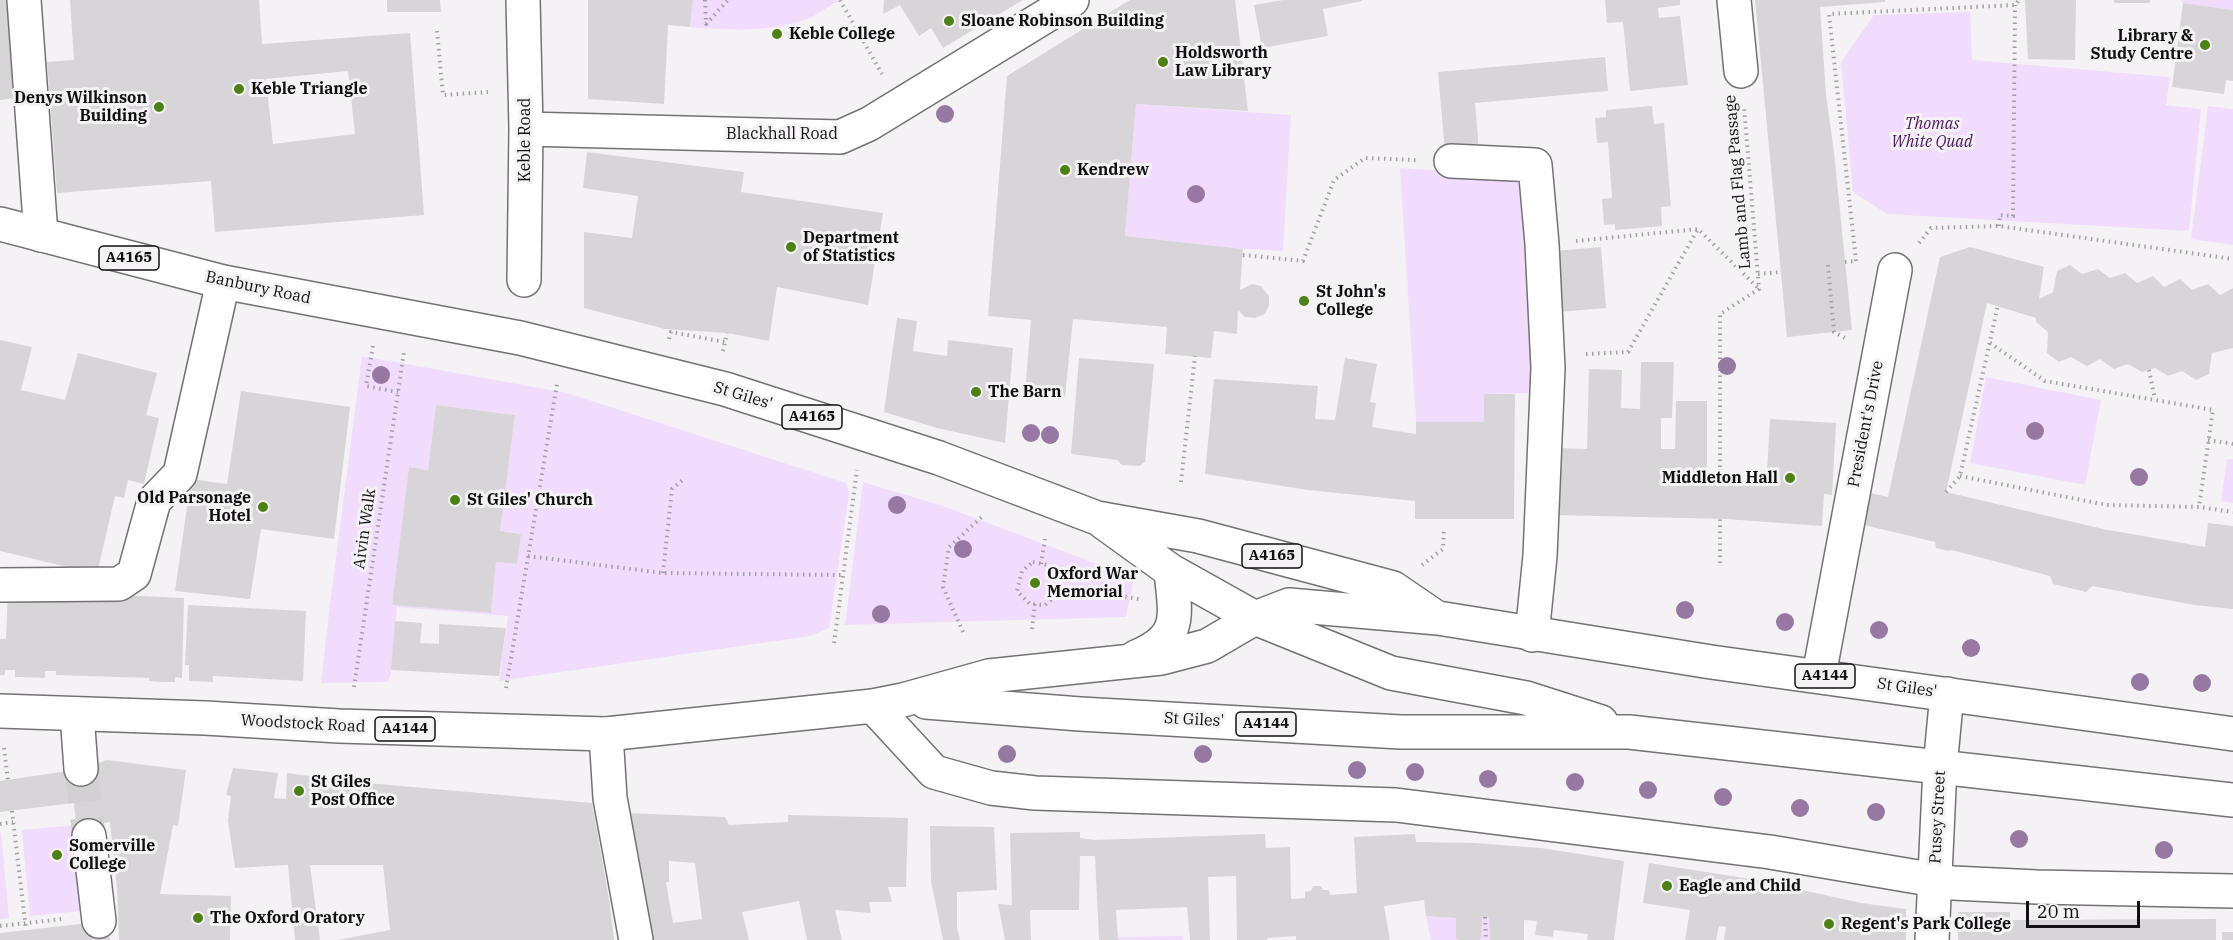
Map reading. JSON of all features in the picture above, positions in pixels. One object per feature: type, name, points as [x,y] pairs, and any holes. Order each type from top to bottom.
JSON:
[{"type":"main road","points":[[24,0],[42,236]]},
{"type":"main road","name":"Keble Road","points":[[523,0],[526,129],[524,280]]},
{"type":"main road","name":"Blackhall Road","points":[[526,129],[840,137],[869,124],[1072,0]]},
{"type":"main road","points":[[1734,0],[1741,71]]},
{"type":"main road","points":[[1451,161],[1535,165],[1542,244],[1548,368],[1540,556],[1532,634]]},
{"type":"main road","name":"Banbury Road","points":[[0,224],[223,282],[520,338]]},
{"type":"main road","name":"President's Drive","points":[[1819,675],[1894,270]]},
{"type":"main road","points":[[0,585],[119,584],[134,574],[154,501],[180,474],[223,282]]},
{"type":"main road","name":"St Giles'","points":[[520,338],[725,389],[939,458],[1097,518],[1198,536],[1393,588],[1438,618]]},
{"type":"main road","name":"St Giles'","points":[[1097,518],[1170,571],[1255,618],[1390,673],[1526,698],[1629,732]]},
{"type":"main road","name":"A4144","points":[[1120,664],[1154,650],[1169,635],[1175,616],[1170,571]]},
{"type":"main road","name":"St Giles'","points":[[606,734],[888,703],[989,676],[1161,658],[1207,646],[1255,618],[1289,605],[1438,618],[1710,662],[1819,675],[2233,734]]},
{"type":"main road","name":"Pusey Street","points":[[1932,940],[1940,767],[1947,694]]},
{"type":"main road","points":[[888,703],[934,772],[991,788],[1035,793],[1396,805],[1759,850],[1953,883],[2037,888],[2233,891]]},
{"type":"main road","name":"St Giles'","points":[[888,703],[1401,732],[1629,732],[2233,800]]},
{"type":"main road","points":[[77,714],[81,769]]},
{"type":"main road","name":"Woodstock Road","points":[[2,725],[77,714],[205,718],[339,726],[606,734]]},
{"type":"main road","points":[[606,734],[610,798],[636,940]]},
{"type":"main road","points":[[89,836],[99,919]]},
{"type":"path","points":[[705,0],[706,24],[728,0]]},
{"type":"path","points":[[840,0],[887,82]]},
{"type":"path","points":[[1999,226],[2000,215],[2013,216],[2015,5],[2019,0]]},
{"type":"path","points":[[1845,262],[1857,261],[1828,14],[2015,5]]},
{"type":"path","points":[[437,31],[443,95],[525,90]]},
{"type":"path","name":"Lamb and Flag Passage","points":[[1720,485],[1720,314],[1759,289],[1741,71]]},
{"type":"path","points":[[1243,255],[1303,261],[1334,180],[1365,158],[1451,161]]},
{"type":"path","points":[[1894,270],[1931,228],[1999,226],[2233,259]]},
{"type":"path","points":[[1542,244],[1698,229]]},
{"type":"path","points":[[1698,229],[1759,289]]},
{"type":"path","points":[[1586,354],[1628,352],[1698,229]]},
{"type":"path","points":[[1828,265],[1834,332],[1879,355]]},
{"type":"path","points":[[1758,274],[1779,272]]},
{"type":"path","points":[[1946,492],[1960,476],[1998,305]]},
{"type":"path","points":[[678,342],[669,340],[670,332],[725,342],[727,333]]},
{"type":"path","points":[[1989,343],[2045,381],[2213,410],[2199,507]]},
{"type":"path","points":[[373,346],[366,386],[398,392]]},
{"type":"path","name":"Aivin Walk","points":[[354,687],[404,351]]},
{"type":"path","points":[[1181,482],[1195,356]]},
{"type":"path","points":[[2149,370],[2155,399]]},
{"type":"path","points":[[506,688],[558,381]]},
{"type":"path","points":[[2208,440],[2233,444]]},
{"type":"path","points":[[834,643],[857,470]]},
{"type":"path","points":[[1960,476],[2107,505],[2199,507],[2233,512]]},
{"type":"path","points":[[663,573],[672,489],[685,478]]},
{"type":"path","points":[[963,632],[943,587],[949,548],[985,514]]},
{"type":"path","points":[[1719,563],[1720,519]]},
{"type":"path","points":[[1393,588],[1443,549],[1444,528]]},
{"type":"path","points":[[1041,564],[1045,539]]},
{"type":"path","points":[[528,556],[663,573],[842,575]]},
{"type":"path","points":[[1033,562],[1041,564],[1052,566],[1061,578],[1059,593],[1046,605],[1030,604],[1017,591],[1022,571],[1033,562]]},
{"type":"path","points":[[1060,586],[1149,601]]},
{"type":"path","points":[[1032,629],[1035,604]]},
{"type":"path","points":[[2,725],[8,781]]},
{"type":"path","points":[[12,811],[26,930]]},
{"type":"path","points":[[0,824],[13,822]]},
{"type":"path","points":[[1485,917],[1486,940]]},
{"type":"path","points":[[0,926],[99,919]]},
{"type":"green space","points":[[693,0],[839,0],[807,19],[793,23],[778,27],[734,29],[690,27]]},
{"type":"green space","points":[[2181,0],[2233,0],[2233,10],[2183,3]]},
{"type":"green space","name":"Thomas White Quad","points":[[1970,12],[1972,60],[2170,77],[2166,105],[2201,109],[2189,231],[1887,214],[1853,192],[1841,62],[1874,15]]},
{"type":"green space","points":[[1136,104],[1291,115],[1283,251],[1125,236]]},
{"type":"green space","points":[[2208,106],[2233,109],[2233,245],[2191,239]]},
{"type":"green space","points":[[1400,168],[1512,173],[1524,191],[1537,393],[1484,394],[1484,422],[1416,422]]},
{"type":"green space","points":[[362,356],[567,393],[846,483],[849,493],[829,628],[810,636],[499,681],[508,616],[397,607],[391,675],[387,682],[321,683]],"holes":[[[436,405],[515,415],[500,531],[521,534],[517,564],[496,562],[491,613],[392,605],[410,467],[428,470]]]},
{"type":"green space","points":[[1986,377],[2101,400],[2085,485],[1970,463]]},
{"type":"green space","points":[[2227,459],[2233,459],[2233,503],[2221,501]]},
{"type":"green space","points":[[863,482],[946,507],[1134,578],[1126,617],[845,625]]},
{"type":"green space","points":[[74,825],[82,911],[30,916],[22,830]]},
{"type":"green space","points":[[0,833],[9,918],[0,919]]},
{"type":"green space","points":[[1426,916],[1456,918],[1456,938],[1458,940],[1431,940]]},
{"type":"green space","points":[[1482,917],[1489,917],[1490,940],[1479,940]]},
{"type":"green space","points":[[1182,936],[1183,940],[1118,940],[1118,937]]},
{"type":"building","points":[[0,0],[6,0],[16,98],[0,100]]},
{"type":"building","name":"Denys Wilkinson Building","points":[[70,0],[259,0],[262,44],[410,33],[424,215],[215,232],[211,181],[57,193],[47,62],[74,60]],"holes":[[[348,71],[355,134],[273,144],[266,79]]]},
{"type":"building","points":[[387,0],[440,0],[441,12],[387,12]]},
{"type":"building","points":[[588,0],[693,0],[690,27],[668,25],[664,104],[588,99]]},
{"type":"building","name":"Sloane Robinson Building","points":[[884,0],[1023,0],[943,48],[931,28],[919,36],[900,5],[883,14]]},
{"type":"building","name":"Kendrew","points":[[1130,0],[1235,0],[1248,111],[1136,104],[1125,236],[1243,249],[1240,290],[1252,284],[1261,286],[1269,296],[1269,305],[1265,314],[1255,318],[1245,317],[1238,310],[1237,334],[1214,331],[1211,358],[1165,354],[1167,327],[1073,319],[1065,397],[1025,393],[1031,320],[988,316],[1007,76]]},
{"type":"building","points":[[1283,0],[1362,1],[1323,9],[1328,36],[1262,48],[1254,5]]},
{"type":"building","points":[[1605,0],[1680,0],[1680,5],[1658,8],[1659,18],[1680,16],[1688,85],[1630,91],[1623,22],[1607,23]]},
{"type":"building","points":[[1755,0],[1885,0],[1885,2],[1820,7],[1826,95],[1852,330],[1787,337]]},
{"type":"building","points":[[2025,0],[2076,0],[2075,60],[2028,59]]},
{"type":"building","points":[[2114,0],[2150,0],[2150,3],[2114,3]]},
{"type":"building","name":"Library & Study Centre","points":[[2183,3],[2233,10],[2233,81],[2226,80],[2224,94],[2172,87]]},
{"type":"building","points":[[1605,57],[1608,91],[1475,103],[1479,150],[1445,152],[1438,72]]},
{"type":"building","points":[[1652,106],[1654,124],[1664,123],[1671,206],[1661,207],[1662,226],[1615,230],[1615,224],[1604,225],[1602,199],[1612,198],[1608,142],[1597,143],[1595,118],[1606,117],[1606,110]]},
{"type":"building","name":"Department of Statistics","points":[[587,152],[744,172],[741,192],[883,213],[868,305],[777,287],[769,341],[727,333],[665,329],[584,308],[584,232],[632,238],[638,196],[583,188]]},
{"type":"building","points":[[1601,247],[1606,308],[1559,312],[1555,251]]},
{"type":"building","points":[[1970,247],[2044,267],[2039,299],[2053,292],[2057,271],[2070,265],[2082,274],[2098,269],[2110,278],[2125,273],[2137,283],[2153,276],[2164,287],[2180,279],[2192,290],[2208,284],[2220,295],[2233,288],[2233,348],[2212,353],[2209,374],[2196,380],[2182,371],[2168,376],[2155,368],[2142,372],[2128,364],[2114,369],[2100,359],[2087,366],[2071,357],[2059,362],[2047,353],[2048,332],[2036,322],[2036,318],[1987,303],[1946,492],[2103,529],[2205,547],[2208,523],[2233,526],[2233,609],[2194,605],[2092,586],[2086,592],[2053,584],[2050,576],[1952,550],[1936,548],[1935,542],[1864,525],[1871,493],[1888,497],[1940,257]]},
{"type":"building","points":[[897,318],[917,321],[913,351],[947,356],[948,340],[1013,348],[1005,443],[937,428],[884,412]]},
{"type":"building","points":[[0,340],[32,347],[21,390],[65,400],[78,353],[157,373],[146,415],[159,418],[144,484],[128,480],[124,498],[115,496],[97,574],[0,551]]},
{"type":"building","points":[[1079,358],[1154,364],[1145,462],[1139,466],[1122,465],[1117,460],[1071,454]]},
{"type":"building","points":[[1345,358],[1377,364],[1370,402],[1376,403],[1372,427],[1416,434],[1416,422],[1484,422],[1484,394],[1515,394],[1514,519],[1415,519],[1415,501],[1308,490],[1205,474],[1214,379],[1318,386],[1315,419],[1335,420]]},
{"type":"building","points":[[1641,362],[1674,362],[1672,418],[1661,418],[1661,449],[1675,449],[1676,401],[1707,401],[1707,484],[1747,485],[1747,470],[1767,471],[1770,419],[1836,423],[1832,495],[1824,494],[1822,526],[1726,519],[1555,515],[1557,448],[1587,449],[1589,369],[1622,370],[1621,408],[1640,409]]},
{"type":"building","name":"Old Parsonage Hotel","points":[[241,391],[350,407],[334,539],[261,529],[250,599],[175,591],[191,479],[227,484]]},
{"type":"building","name":"St Giles' Church","points":[[436,405],[515,415],[500,531],[521,534],[517,564],[496,562],[491,613],[392,605],[409,467],[428,470]]},
{"type":"building","points":[[8,590],[184,598],[182,678],[175,677],[175,682],[161,682],[149,681],[149,678],[56,675],[56,671],[45,671],[45,678],[15,677],[15,670],[5,670],[5,675],[0,675],[0,639],[6,639]]},
{"type":"building","points":[[188,605],[306,611],[303,681],[213,676],[213,682],[189,681],[189,665],[185,665]]},
{"type":"building","points":[[395,621],[422,623],[420,643],[439,644],[439,624],[506,628],[499,676],[391,670]]},
{"type":"building","points":[[107,760],[186,770],[178,826],[173,825],[160,894],[231,896],[230,940],[119,940],[117,888],[110,822],[97,824],[77,837],[74,803],[0,812],[0,781],[81,769]]},
{"type":"building","points":[[233,768],[278,773],[274,798],[286,799],[287,773],[345,781],[592,803],[614,940],[337,940],[390,930],[383,865],[310,865],[320,940],[295,940],[288,865],[235,868],[228,821],[231,796],[226,795]]},
{"type":"building","points":[[627,813],[725,817],[729,825],[788,822],[788,815],[908,818],[906,887],[888,887],[892,902],[869,902],[871,913],[835,910],[842,940],[807,940],[799,901],[742,912],[749,940],[653,940]],"holes":[[[669,861],[695,863],[702,919],[673,923],[666,882],[669,882]]]},
{"type":"building","points":[[930,826],[994,827],[997,890],[957,892],[957,927],[960,940],[943,940],[931,881]]},
{"type":"building","points":[[1080,832],[1080,838],[1095,840],[1265,834],[1266,848],[1290,847],[1291,899],[1305,898],[1305,892],[1311,891],[1313,886],[1321,886],[1323,890],[1329,890],[1330,895],[1357,893],[1354,837],[1415,834],[1416,842],[1475,843],[1541,848],[1624,861],[1614,940],[1587,940],[1588,934],[1554,930],[1553,937],[1535,935],[1537,921],[1524,920],[1524,940],[1490,940],[1489,917],[1482,917],[1479,940],[1458,940],[1456,938],[1456,918],[1426,916],[1424,900],[1384,906],[1390,940],[1296,940],[1296,936],[1267,938],[1267,940],[1237,940],[1236,876],[1208,877],[1210,940],[1190,940],[1187,907],[1116,910],[1118,940],[1099,940],[1095,856],[1080,856],[1079,910],[1030,910],[1031,940],[1005,940],[998,904],[1012,905],[1010,833]]},
{"type":"building","points":[[1649,863],[1757,880],[1861,903],[1906,909],[1906,940],[1724,940],[1726,927],[1719,926],[1716,940],[1685,940],[1690,910],[1643,903]]},
{"type":"building","points":[[1958,912],[2010,912],[2010,920],[2216,919],[2216,940],[1958,940]]},
{"type":"building","points":[[107,921],[110,940],[0,940],[0,933]]},
{"type":"building","points":[[2222,932],[2233,932],[2233,940],[2222,940]]},
{"type":"tunnel","points":[[81,769],[89,836]]},
{"type":"place","name":"Sloane Robinson Building","points":[[949,21]]},
{"type":"place","name":"Keble College","points":[[777,34]]},
{"type":"place","name":"Library & Study Centre","points":[[2205,45]]},
{"type":"place","name":"Holdsworth Law Library","points":[[1163,62]]},
{"type":"place","name":"Keble Triangle","points":[[239,89]]},
{"type":"place","name":"Denys Wilkinson Building","points":[[159,107]]},
{"type":"place","name":"Kendrew","points":[[1065,170]]},
{"type":"place","name":"Department of Statistics","points":[[791,247]]},
{"type":"place","name":"St John's College","points":[[1304,301]]},
{"type":"place","name":"The Barn","points":[[976,392]]},
{"type":"place","name":"Middleton Hall","points":[[1790,478]]},
{"type":"place","name":"St Giles' Church","points":[[455,500]]},
{"type":"place","name":"Old Parsonage Hotel","points":[[263,507]]},
{"type":"place","name":"Oxford War Memorial","points":[[1035,583]]},
{"type":"place","name":"St Giles Post Office","points":[[299,791]]},
{"type":"place","name":"Somerville College","points":[[57,855]]},
{"type":"place","name":"Eagle and Child","points":[[1667,886]]},
{"type":"place","name":"The Oxford Oratory","points":[[198,918]]},
{"type":"place","name":"Regent's Park College","points":[[1829,924]]}]
